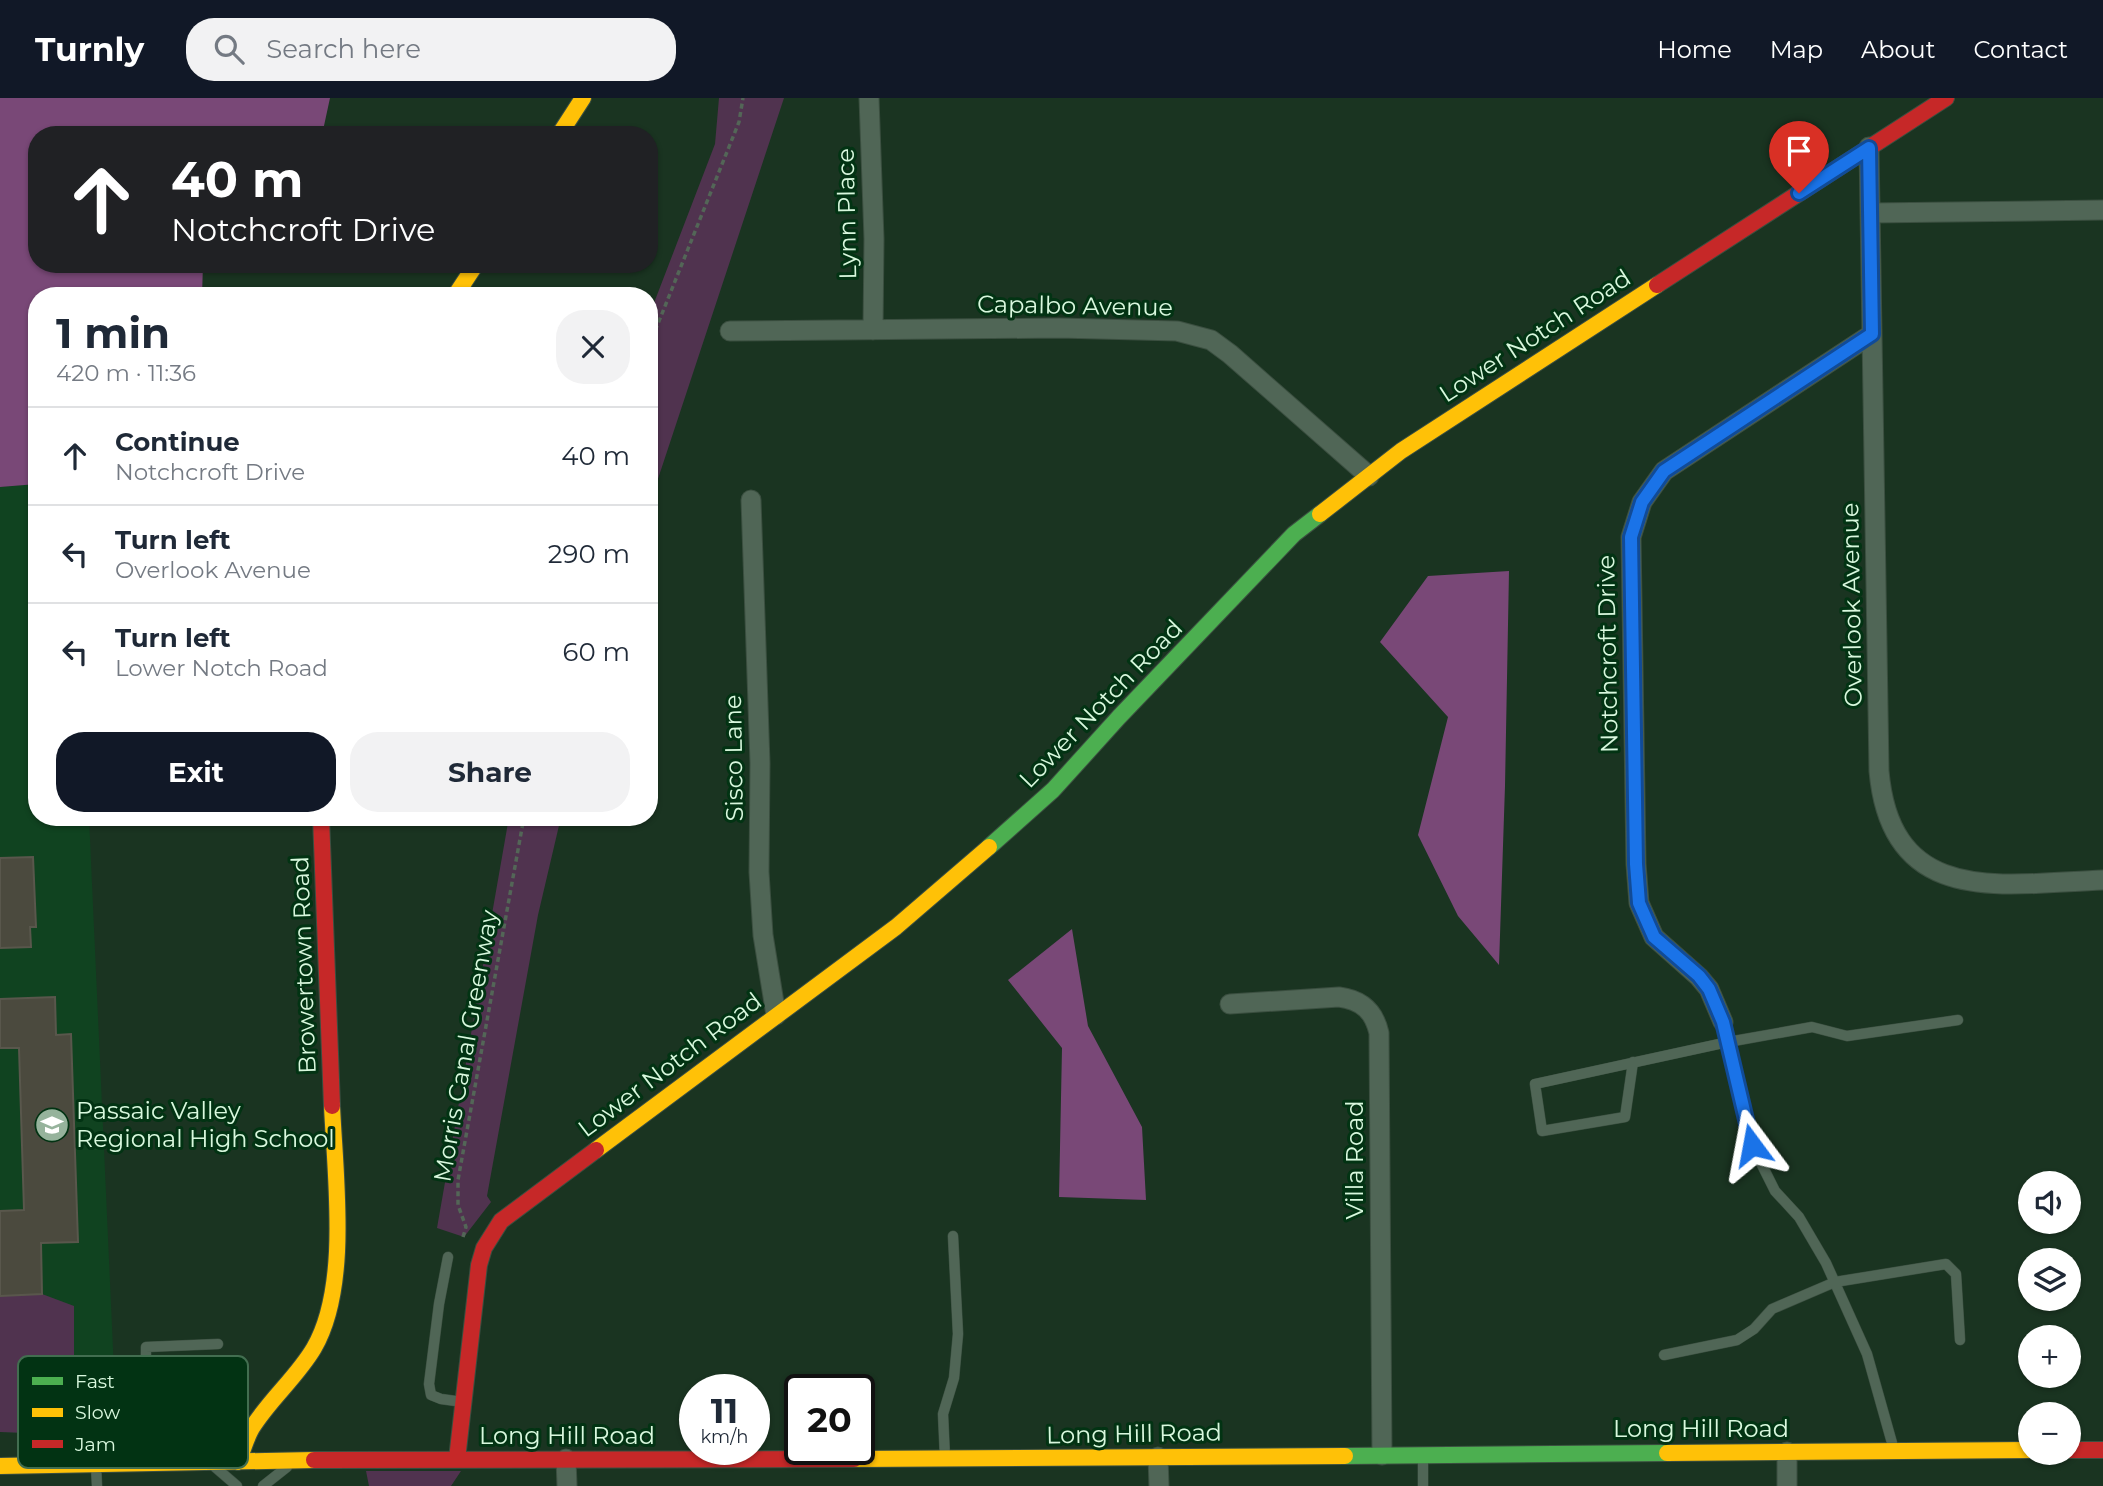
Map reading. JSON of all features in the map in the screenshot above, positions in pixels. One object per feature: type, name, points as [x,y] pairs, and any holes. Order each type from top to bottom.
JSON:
[{"type":"street","points":[[565,126],[583,98]]},
{"type":"street","name":"Lynn Place","points":[[869,98],[874,239],[873,330]]},
{"type":"street","name":"Lower Notch Road","points":[[457,1459],[479,1265],[484,1248],[501,1222],[895,927],[954,879],[1053,790],[1294,534],[1368,476],[1401,451],[1946,98]]},
{"type":"street","name":"Overlook Avenue","points":[[1869,148],[1879,771],[1884,809],[1891,826],[1916,859],[1945,876],[1995,885],[2103,880]]},
{"type":"street","points":[[1870,213],[2103,210]]},
{"type":"street","name":"Capalbo Avenue","points":[[730,331],[1059,328],[1177,331],[1195,335],[1211,340],[1230,354],[1368,476]]},
{"type":"street","name":"Notchcroft Drive","points":[[1723,1022],[1709,989],[1699,976],[1654,937],[1639,903],[1636,864],[1631,537],[1642,502],[1664,471],[1872,334]]},
{"type":"street","name":"Sisco Lane","points":[[751,500],[760,763],[759,872],[762,935],[776,1014]]},
{"type":"street","name":"Browertown Road","points":[[248,1438],[252,1428],[286,1388],[314,1346],[327,1316],[333,1286],[337,1235],[321,826]]},
{"type":"street","name":"Villa Road","points":[[1230,1004],[1339,997],[1361,1003],[1373,1014],[1379,1033],[1382,1455]]},
{"type":"street","name":"Long Hill Road","points":[[248,1462],[2018,1450]]},
{"type":"street","points":[[2081,1450],[2103,1450]]},
{"type":"street","points":[[1787,1452],[1787,1486]]},
{"type":"street","points":[[1158,1457],[1159,1486]]},
{"type":"street","points":[[566,1459],[566,1486]]},
{"type":"street","name":"Long Hill Road","points":[[0,1466],[18,1466]]},
{"type":"lane","points":[[1633,1062],[1625,1117],[1542,1131],[1535,1084],[1633,1062],[1728,1042],[1812,1027],[1847,1036],[1958,1020]]},
{"type":"lane","points":[[1723,1022],[1752,1145],[1775,1191],[1798,1217],[1835,1282],[1867,1354],[1894,1452]]},
{"type":"lane","points":[[945,1459],[943,1414],[954,1378],[958,1334],[953,1236]]},
{"type":"lane","points":[[448,1257],[429,1384],[431,1395],[464,1402]]},
{"type":"lane","points":[[1664,1354],[1737,1340],[1754,1329],[1772,1309],[1835,1282],[1946,1264],[1956,1274],[1960,1340]]},
{"type":"lane","points":[[146,1356],[146,1347],[218,1344]]},
{"type":"lane","points":[[1423,1454],[1423,1486]]},
{"type":"lane","points":[[263,1486],[295,1462]]},
{"type":"lane","points":[[96,1468],[97,1486]]},
{"type":"lane","points":[[215,1468],[237,1486]]},
{"type":"path","points":[[658,324],[739,122],[743,98]]},
{"type":"path","name":"Morris Canal Greenway","points":[[463,1238],[466,1227],[458,1205],[458,1180],[522,826]]},
{"type":"shaded area","points":[[0,98],[330,98],[324,126],[28,126],[28,273],[203,273],[202,287],[28,287],[28,485],[0,487]]},
{"type":"shaded area","points":[[719,98],[784,98],[658,479],[658,293],[715,144]]},
{"type":"shaded area","name":"Passaic Valley Regional High School","points":[[28,485],[28,826],[89,826],[113,1356],[18,1356],[18,1433],[0,1432],[0,487]]},
{"type":"shaded area","points":[[1509,571],[1499,965],[1458,916],[1418,835],[1448,717],[1380,642],[1428,576]]},
{"type":"shaded area","points":[[507,826],[559,826],[538,915],[487,1196],[491,1202],[464,1237],[437,1228]]},
{"type":"shaded area","points":[[1072,929],[1088,1026],[1142,1127],[1146,1200],[1059,1197],[1062,1048],[1008,980]]},
{"type":"shaded area","points":[[42,1294],[74,1306],[74,1356],[18,1356],[18,1433],[0,1432],[0,1296]]},
{"type":"shaded area","points":[[366,1471],[461,1471],[451,1486],[369,1486]]},
{"type":"building","points":[[33,857],[36,927],[30,927],[31,947],[0,948],[0,858]]},
{"type":"building","points":[[55,997],[56,1035],[71,1034],[78,1242],[41,1243],[42,1294],[0,1296],[0,1211],[24,1210],[19,1048],[0,1048],[0,999]]},
{"type":"traffic: fast","points":[[989,847],[1053,790],[1294,534],[1320,514]]},
{"type":"traffic: fast","points":[[1345,1456],[1667,1453]]},
{"type":"traffic: slow","points":[[565,126],[583,98]]},
{"type":"traffic: slow","points":[[461,287],[470,273]]},
{"type":"traffic: slow","points":[[1320,514],[1401,451],[1657,285]]},
{"type":"traffic: slow","points":[[596,1150],[896,927],[989,847]]},
{"type":"traffic: slow","points":[[248,1436],[267,1407],[307,1359],[325,1323],[332,1294],[338,1230],[332,1106]]},
{"type":"traffic: slow","points":[[1667,1453],[2018,1450]]},
{"type":"traffic: slow","points":[[875,1459],[1345,1456]]},
{"type":"traffic: slow","points":[[248,1461],[314,1460]]},
{"type":"traffic: slow","points":[[0,1466],[18,1466]]},
{"type":"traffic: jam","points":[[1657,285],[1946,98]]},
{"type":"traffic: jam","points":[[321,826],[332,1106]]},
{"type":"traffic: jam","points":[[457,1459],[479,1265],[484,1248],[501,1221],[596,1150]]},
{"type":"traffic: jam","points":[[2081,1450],[2103,1450]]},
{"type":"traffic: jam","points":[[314,1460],[784,1459]]},
{"type":"place","name":"Passaic Valley Regional High School","points":[[52,1125]]},
{"type":"route","points":[[1752,1145],[1723,1022],[1709,989],[1699,976],[1654,937],[1639,903],[1636,864],[1631,537],[1642,502],[1664,471],[1872,334],[1869,148],[1799,193]]}]
